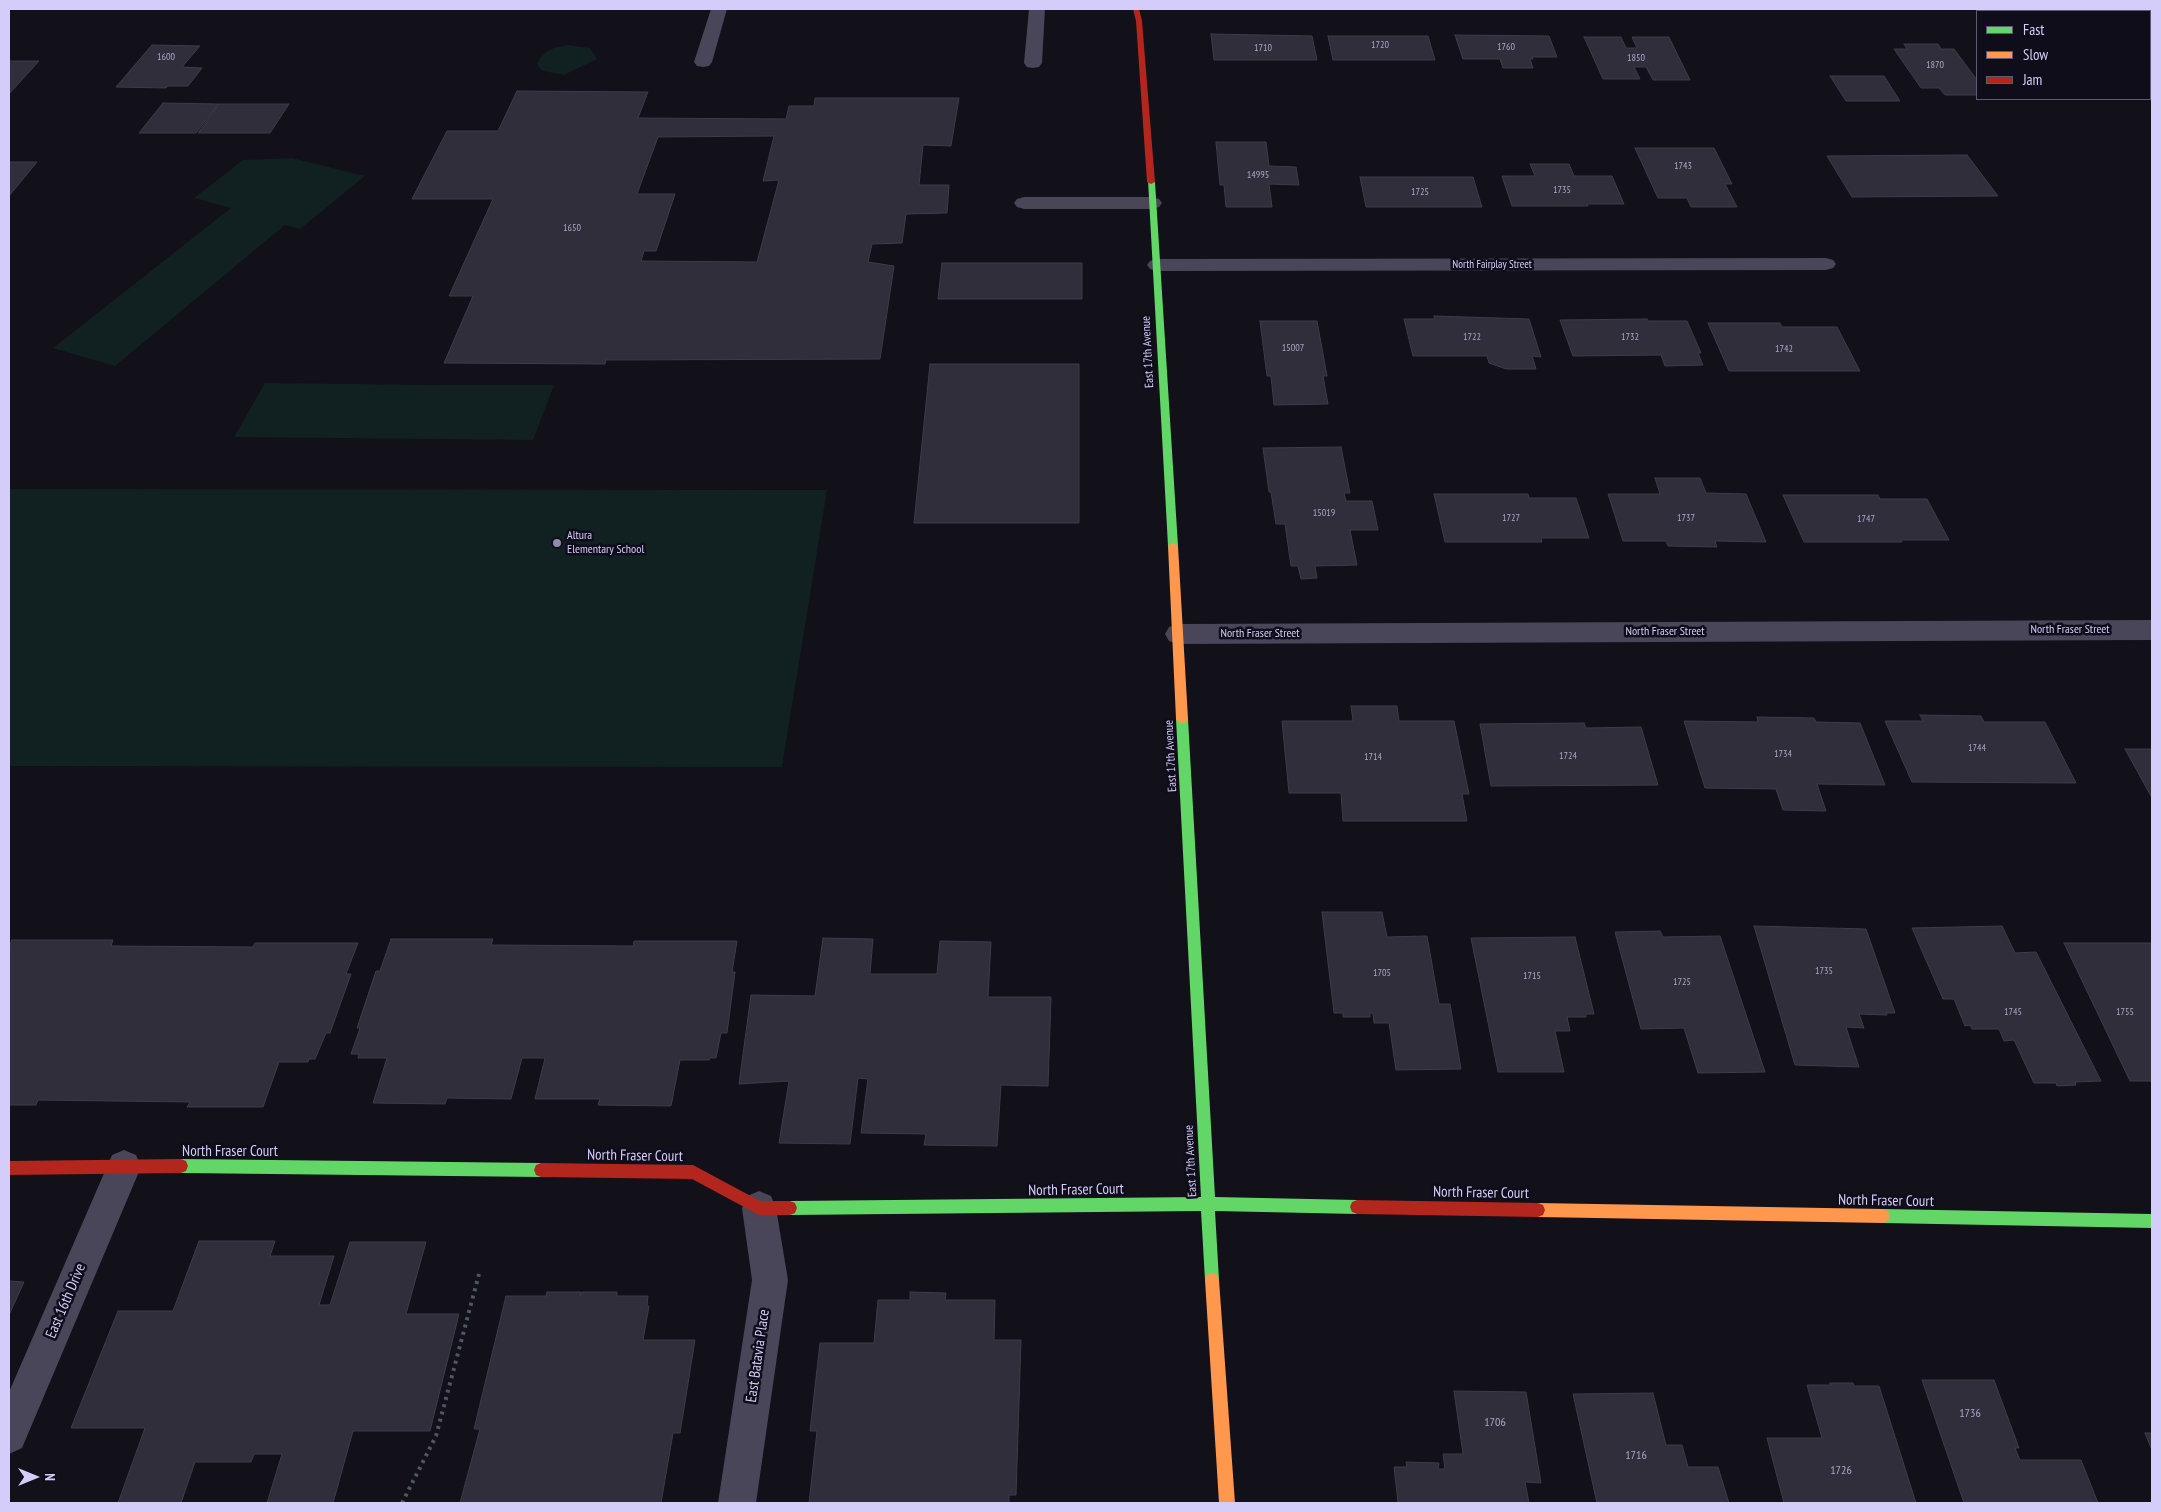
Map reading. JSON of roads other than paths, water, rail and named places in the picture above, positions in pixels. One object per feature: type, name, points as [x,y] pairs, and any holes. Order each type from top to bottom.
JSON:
[{"type":"street","points":[[703,62],[719,9]]},
{"type":"street","points":[[1033,63],[1037,9]]},
{"type":"street","name":"East 17th Avenue","points":[[1136,9],[1139,21],[1157,265],[1207,1204],[1227,1503]]},
{"type":"street","points":[[1024,203],[1152,203]]},
{"type":"street","name":"North Fairplay Street","points":[[1157,265],[1826,264]]},
{"type":"street","name":"North Fraser Street","points":[[1178,634],[2152,630]]},
{"type":"street","name":"North Fraser Court","points":[[9,1168],[227,1166],[692,1172],[759,1208],[1207,1204],[2152,1221]]},
{"type":"street","name":"East 16th Drive","points":[[9,1435],[124,1167]]},
{"type":"street","name":"East Batavia Place","points":[[737,1503],[770,1280],[759,1208]]},
{"type":"place","name":"Altura Elementary School","points":[[557,543]]}]
